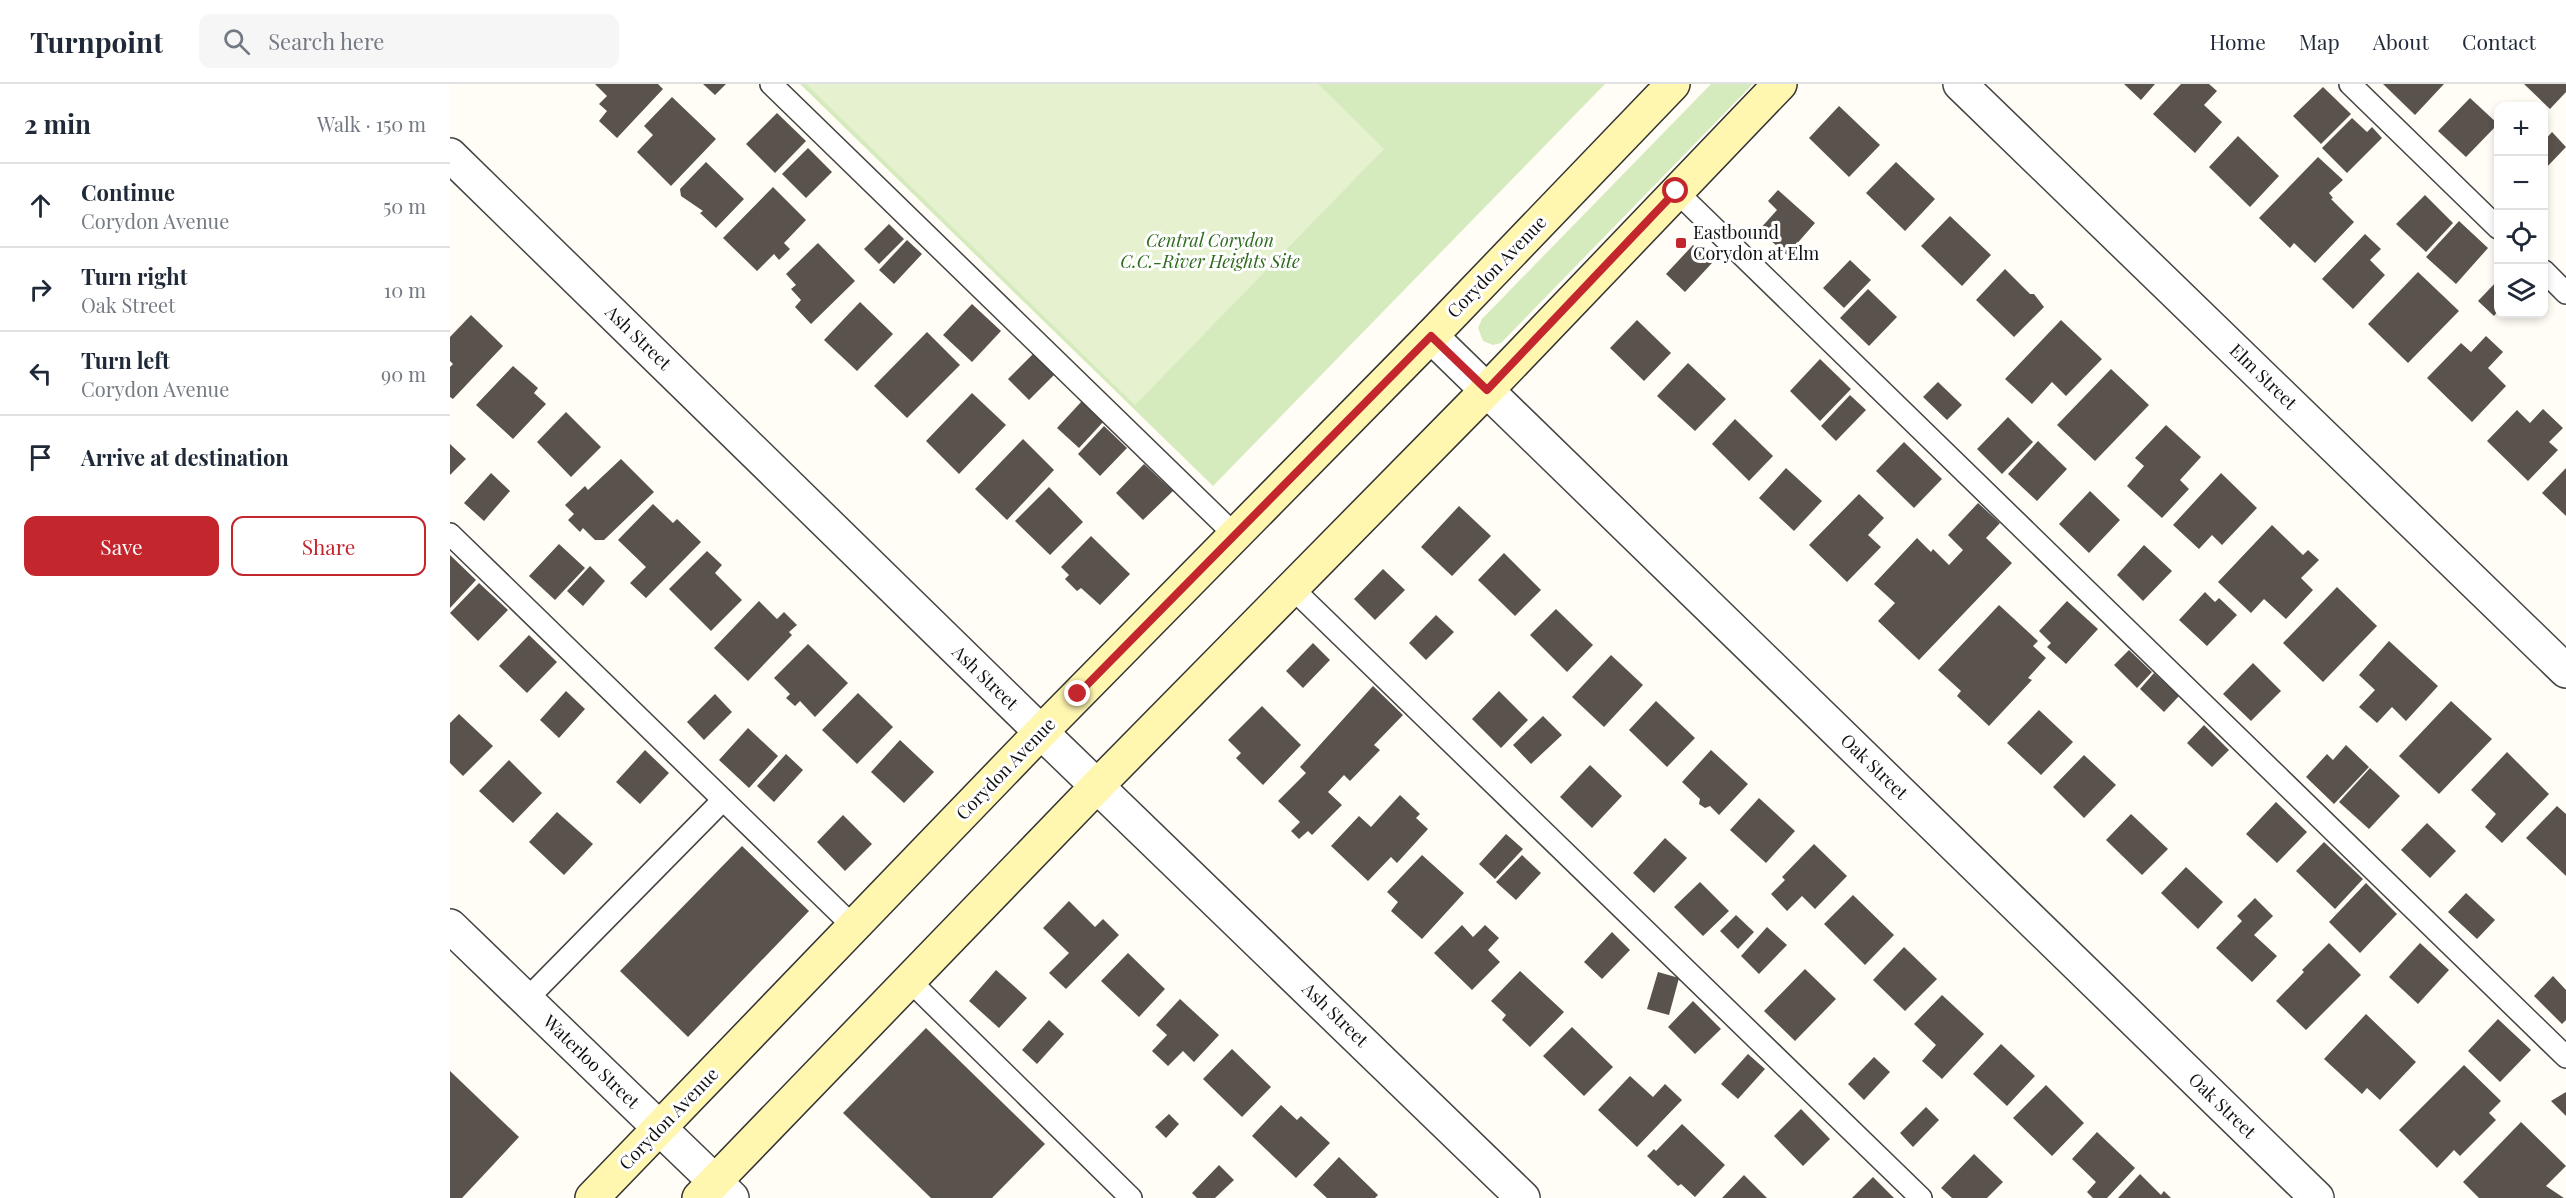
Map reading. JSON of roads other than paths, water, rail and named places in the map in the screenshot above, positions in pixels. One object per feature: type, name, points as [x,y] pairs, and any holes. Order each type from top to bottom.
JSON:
[{"type":"main road","name":"Corydon Avenue","points":[[592,1198],[1041,732],[1431,336],[1673,84]]},
{"type":"main road","points":[[716,1193],[909,980],[1291,587],[1487,390],[1780,84]]},
{"type":"street","name":"Elm Street","points":[[1960,84],[2566,670]]},
{"type":"street","name":"Ash Street","points":[[450,155],[1041,732],[1523,1198]]},
{"type":"street","name":"Oak Street","points":[[1431,336],[2317,1198]]},
{"type":"street","name":"Waterloo Street","points":[[450,926],[660,1129],[716,1193]]},
{"type":"lane","points":[[771,84],[1235,535]]},
{"type":"lane","points":[[2350,84],[2494,223]]},
{"type":"lane","points":[[1676,191],[2566,1057]]},
{"type":"lane","points":[[2548,275],[2566,293]]},
{"type":"lane","points":[[450,534],[853,926]]},
{"type":"lane","points":[[1291,587],[1921,1198]]},
{"type":"lane","points":[[526,1000],[723,800]]},
{"type":"lane","points":[[909,980],[1131,1198]]},
{"type":"place","name":"Eastbound Corydon at Elm","points":[[1681,243]]},
{"type":"park label","name":"Central Corydon C.C.-River Heights Site","points":[[1210,251]]}]
